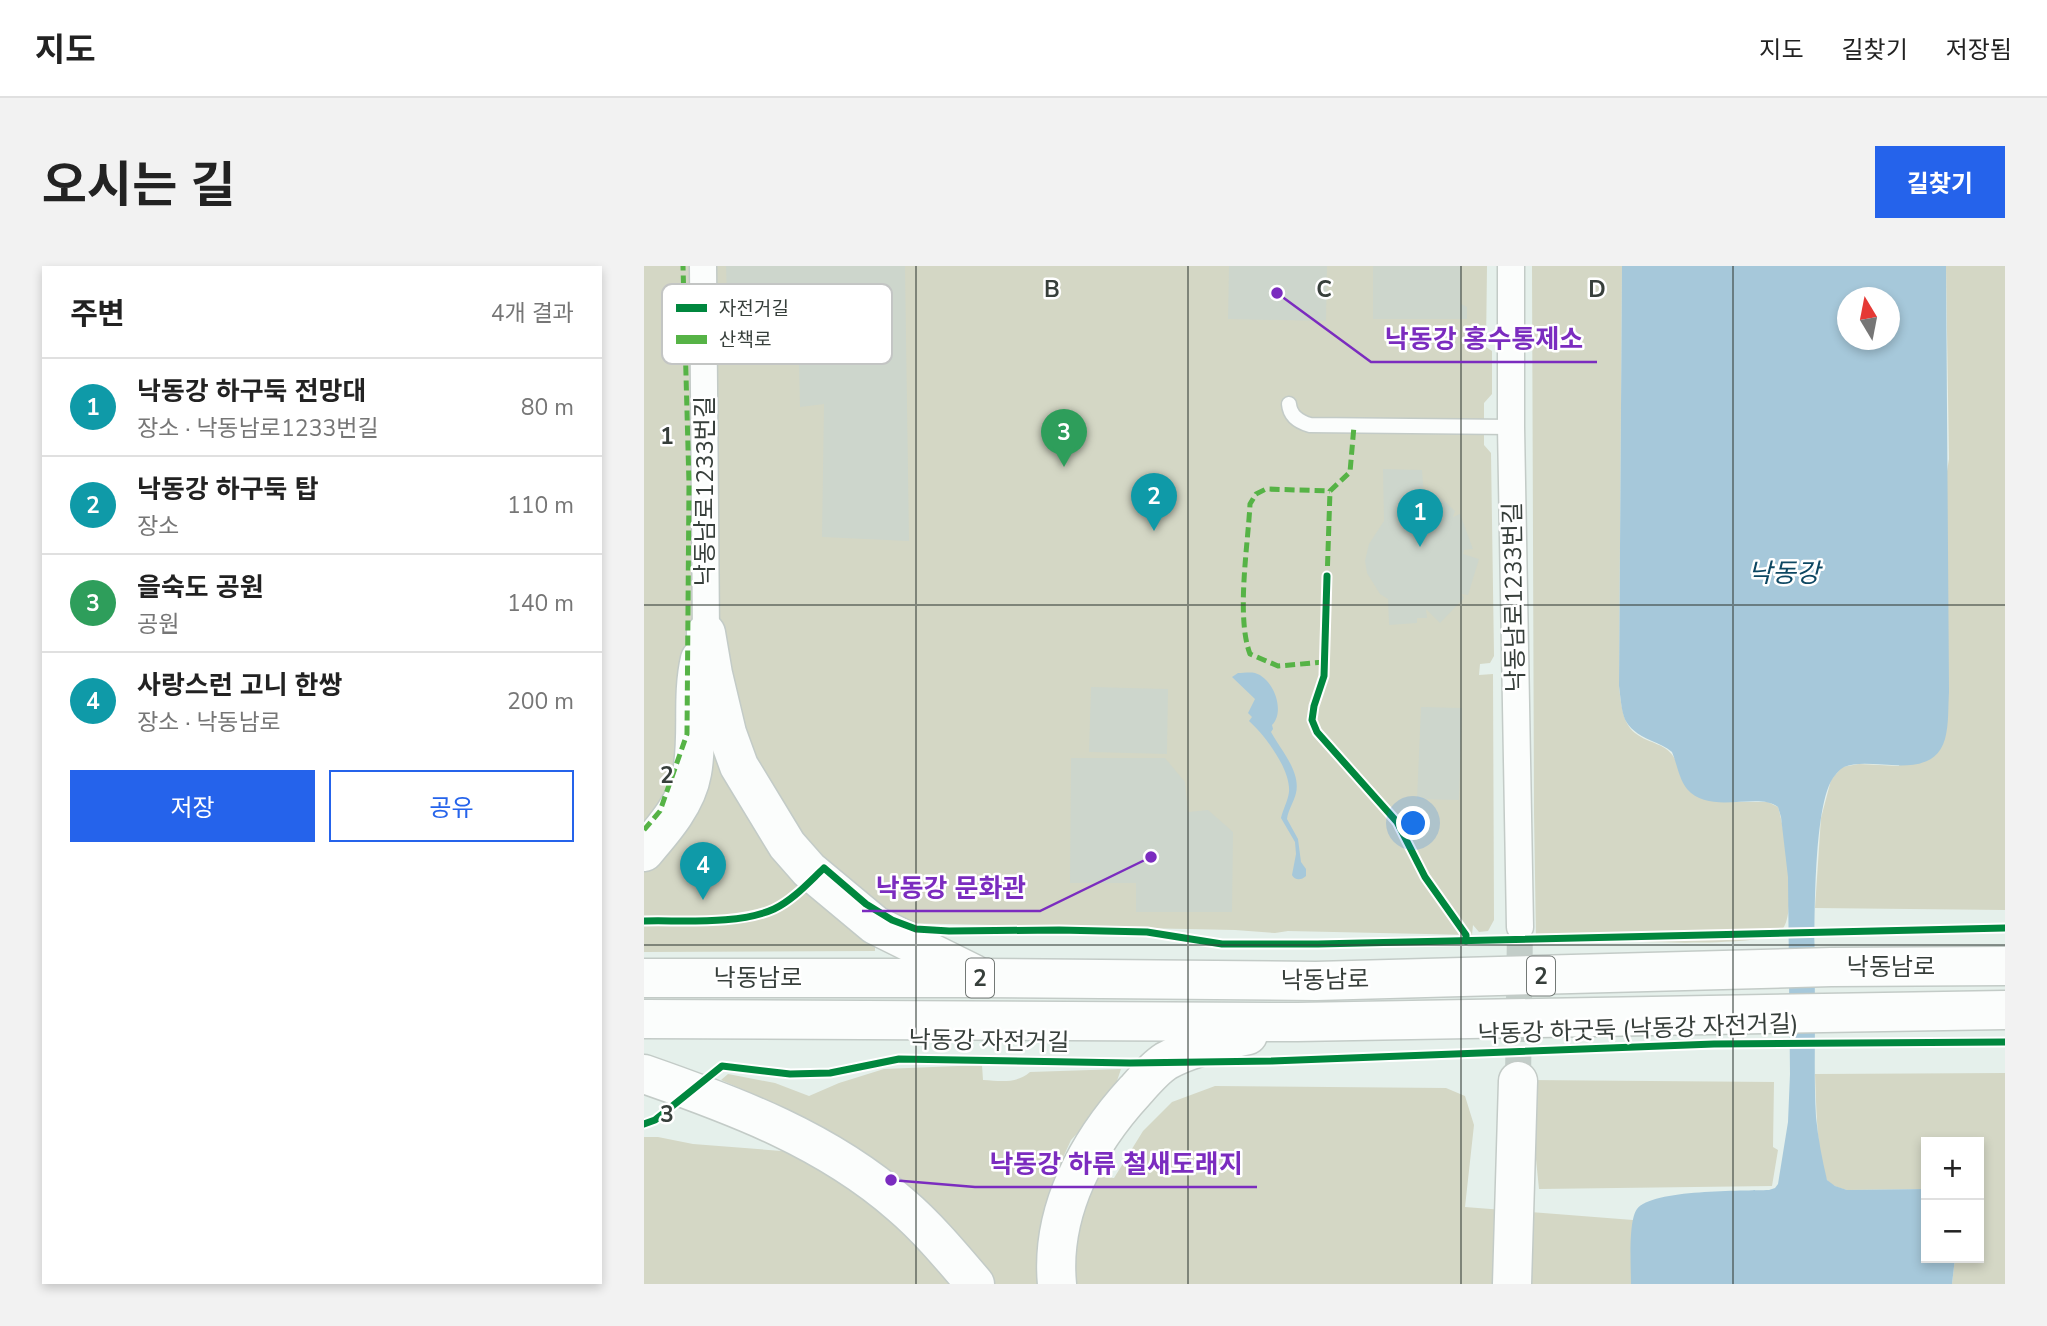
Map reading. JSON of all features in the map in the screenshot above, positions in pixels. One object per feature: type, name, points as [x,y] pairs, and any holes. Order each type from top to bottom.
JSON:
[{"type":"main road","points":[[644,852],[675,812],[692,775],[696,674],[706,633]]},
{"type":"main road","points":[[706,633],[727,733],[738,766],[787,845],[809,870],[875,925],[981,978]]},
{"type":"main road","name":"낙동남로","points":[[644,978],[1316,981],[1831,967],[2005,966]]},
{"type":"main road","name":"낙동남로","points":[[644,1019],[1297,1022],[2005,1010]]},
{"type":"main road","points":[[1058,1284],[1058,1247],[1075,1178],[1118,1109],[1164,1062],[1191,1050],[1297,1022]]},
{"type":"main road","points":[[644,1074],[756,1115],[789,1131],[859,1173],[902,1205],[975,1284]]},
{"type":"main road","points":[[1512,1284],[1518,1081]]},
{"type":"street","name":"낙동남로1233번길","points":[[703,266],[703,284]]},
{"type":"street","name":"낙동남로1233번길","points":[[1511,266],[1510,427],[1520,927]]},
{"type":"street","name":"낙동남로1233번길","points":[[704,364],[706,633]]},
{"type":"lane","points":[[1289,404],[1289,410],[1300,422],[1310,425],[1510,427]]},
{"type":"green space","points":[[644,266],[1487,266],[1486,347],[1492,351],[1492,394],[1484,403],[1484,445],[1491,453],[1494,656],[1490,663],[1480,664],[1479,675],[1493,674],[1494,920],[1488,931],[1479,932],[1473,925],[1472,935],[1288,931],[1275,933],[848,922],[875,941],[875,951],[644,952]]},
{"type":"green space","points":[[1532,266],[1622,266],[1619,686],[1623,712],[1627,724],[1635,733],[1668,750],[1676,761],[1720,802],[1768,802],[1778,807],[1787,852],[1789,909],[1786,923],[1780,932],[1765,938],[1703,943],[1536,938]]},
{"type":"green space","points":[[1946,266],[2005,266],[2005,910],[1815,908],[1821,818],[1831,780],[1842,767],[1859,764],[1899,766],[1949,459]]},
{"type":"green space","points":[[982,1065],[983,1080],[1002,1081],[1014,1080],[1030,1072],[1121,1069],[1112,1096],[1071,1140],[1056,1173],[1114,1178],[1143,1131],[1172,1102],[1215,1086],[1446,1088],[1465,1096],[1474,1125],[1465,1207],[1633,1220],[1631,1284],[644,1284],[644,1137],[693,1144],[859,1157],[800,1115],[721,1080],[728,1074],[775,1083],[809,1096],[884,1069]]},
{"type":"green space","points":[[2005,1073],[2005,1284],[1952,1284],[1954,1263],[1984,1263],[1984,1137],[1921,1137],[1921,1189],[1847,1190],[1836,1186],[1827,1180],[1821,1159],[1815,1074]]},
{"type":"green space","points":[[1528,1080],[1774,1082],[1773,1147],[1778,1150],[1772,1186],[1539,1189]]},
{"type":"water","name":"낙동강","points":[[1622,266],[1946,266],[1948,722],[1945,739],[1938,753],[1928,761],[1900,765],[1856,764],[1844,767],[1833,778],[1826,796],[1820,822],[1815,889],[1815,1104],[1827,1180],[1847,1190],[1921,1189],[1921,1263],[1954,1263],[1952,1284],[1631,1284],[1632,1223],[1637,1209],[1646,1202],[1699,1192],[1769,1190],[1778,1184],[1788,1122],[1790,1074],[1788,877],[1778,807],[1759,801],[1721,802],[1697,797],[1684,785],[1672,752],[1634,731],[1623,713],[1619,686]]},
{"type":"water","points":[[1238,673],[1261,676],[1276,696],[1278,712],[1271,732],[1293,769],[1297,785],[1287,819],[1298,839],[1301,862],[1306,869],[1306,876],[1301,879],[1292,875],[1295,842],[1281,818],[1288,799],[1289,783],[1269,744],[1249,721],[1252,717],[1248,713],[1255,699],[1232,677]]},
{"type":"building","points":[[726,266],[905,266],[909,541],[822,537],[824,404],[800,407],[799,364],[892,364],[892,284],[727,284]]},
{"type":"building","points":[[1229,266],[1327,266],[1326,321],[1228,319]]},
{"type":"building","points":[[1373,266],[1461,266],[1461,304],[1467,307],[1467,319],[1373,319]]},
{"type":"building","points":[[1383,469],[1422,470],[1424,496],[1427,501],[1435,493],[1455,511],[1453,517],[1460,514],[1473,549],[1464,550],[1463,554],[1479,559],[1468,595],[1461,594],[1464,598],[1440,623],[1426,609],[1427,618],[1417,618],[1417,623],[1389,625],[1388,599],[1380,594],[1367,573],[1365,561],[1369,544],[1384,521]]},
{"type":"building","points":[[1091,687],[1168,689],[1167,754],[1089,752]]},
{"type":"building","points":[[1421,707],[1462,708],[1459,800],[1417,799]]},
{"type":"building","points":[[1071,758],[1165,758],[1185,782],[1188,812],[1208,810],[1233,832],[1232,912],[1136,912],[1136,883],[1070,883]]},
{"type":"tunnel","points":[[1518,1081],[1520,927]]},
{"type":"marked path","points":[[683,266],[683,284]]},
{"type":"marked path","points":[[644,830],[660,811],[687,734],[689,484],[686,364]]},
{"type":"marked path","points":[[1327,581],[1330,491],[1350,472],[1354,426]]},
{"type":"marked path","points":[[1325,662],[1278,666],[1250,654],[1243,601],[1250,504],[1256,494],[1266,489],[1330,491]]},
{"type":"cycle path","points":[[1327,576],[1324,676],[1312,720],[1317,732],[1397,822],[1425,877],[1466,935],[1466,941]]},
{"type":"cycle path","points":[[644,921],[728,920],[760,914],[788,901],[824,868],[866,904],[892,920],[916,929],[949,931],[1147,932],[1222,944],[1318,944],[2005,928]]},
{"type":"cycle path","name":"낙동강 하굿둑 (낙동강 자전거길)","points":[[644,1124],[655,1120],[722,1066],[790,1074],[830,1073],[899,1059],[1130,1063],[1272,1061],[1714,1044],[2005,1042]]},
{"type":"place","name":"낙동강 홍수통제소","points":[[1277,293]]},
{"type":"place","name":"을숙도 공원","points":[[1064,467]]},
{"type":"place","name":"낙동강 하구둑 탑","points":[[1154,531]]},
{"type":"place","name":"낙동강 하구둑 전망대","points":[[1420,547]]},
{"type":"place","name":"낙동강 문화관","points":[[1151,857]]},
{"type":"place","name":"사랑스런 고니 한쌍","points":[[703,900]]},
{"type":"place","name":"낙동강 하류 철새도래지","points":[[891,1180]]}]
